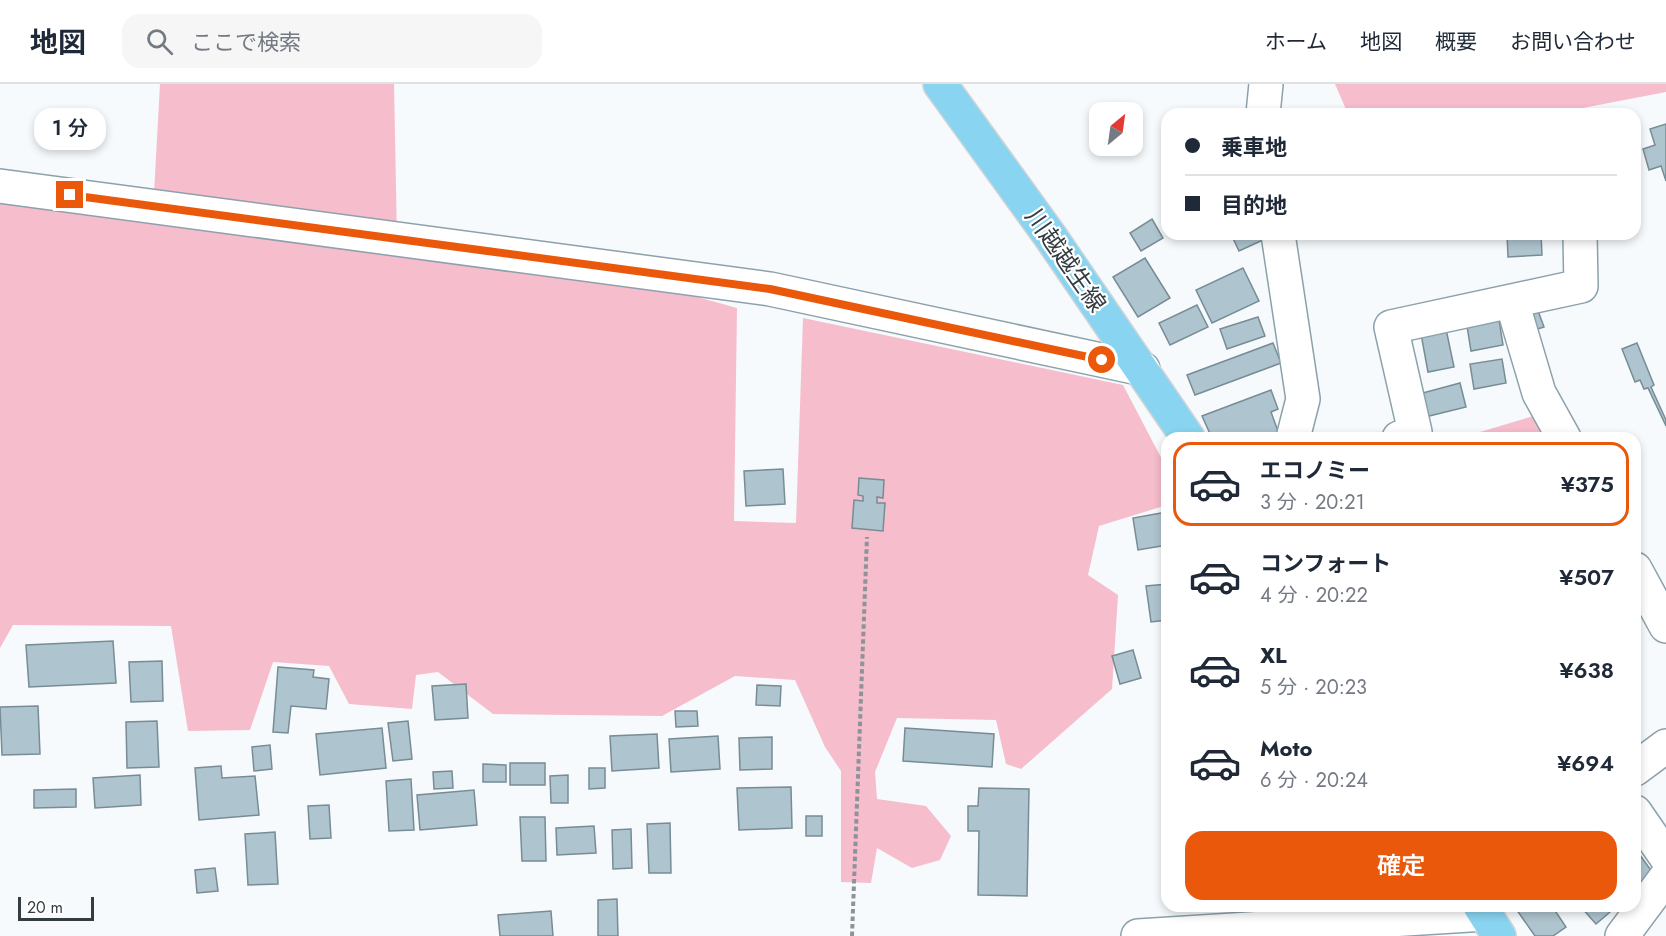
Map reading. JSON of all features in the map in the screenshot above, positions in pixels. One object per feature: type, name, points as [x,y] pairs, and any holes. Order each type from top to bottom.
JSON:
[{"type":"main road","name":"川越越生線","points":[[940,84],[1143,369],[1184,432]]},
{"type":"street","points":[[1264,108],[1266,84]]},
{"type":"street","points":[[0,186],[770,289],[1143,369]]},
{"type":"street","points":[[1279,240],[1303,399],[1295,432]]},
{"type":"street","points":[[1415,432],[1391,327],[1581,286],[1580,240]]},
{"type":"street","points":[[1512,302],[1539,393],[1561,432]]},
{"type":"street","points":[[1641,580],[1666,626]]},
{"type":"street","points":[[1641,765],[1666,746]]},
{"type":"street","points":[[1641,821],[1666,857]]},
{"type":"street","points":[[1641,911],[1666,877]]},
{"type":"street","points":[[1622,936],[1640,912]]},
{"type":"street","points":[[1138,936],[1220,919],[1488,919]]},
{"type":"path","points":[[852,936],[867,537]]},
{"type":"shaded area","points":[[160,84],[394,84],[397,239],[640,281],[737,308],[734,521],[796,523],[803,318],[1123,385],[1161,458],[1161,507],[1099,526],[1088,575],[1118,595],[1112,689],[1021,769],[1006,764],[996,720],[897,718],[875,772],[877,799],[926,806],[951,836],[940,860],[912,868],[877,848],[871,883],[841,882],[841,771],[825,747],[795,680],[735,676],[662,716],[493,714],[438,672],[416,675],[412,709],[349,704],[329,666],[273,662],[250,730],[188,731],[171,626],[13,625],[0,648],[0,190],[154,193]]},
{"type":"shaded area","points":[[1335,84],[1666,84],[1666,92],[1583,108],[1345,108]]},
{"type":"shaded area","points":[[1540,414],[1550,432],[1480,432]]},
{"type":"building","points":[[1666,124],[1666,181],[1661,166],[1649,170],[1643,149],[1655,145],[1650,129]]},
{"type":"building","points":[[1152,219],[1161,235],[1161,239],[1141,251],[1130,233]]},
{"type":"building","points":[[1234,240],[1263,240],[1239,251]]},
{"type":"building","points":[[1507,240],[1541,240],[1542,255],[1508,257]]},
{"type":"building","points":[[1145,258],[1170,298],[1138,317],[1113,277]]},
{"type":"building","points":[[1243,268],[1259,301],[1212,323],[1196,290]]},
{"type":"building","points":[[1197,305],[1208,327],[1170,345],[1159,323]]},
{"type":"building","points":[[1537,308],[1544,327],[1531,331],[1524,312]]},
{"type":"building","points":[[1258,317],[1265,336],[1227,349],[1220,329]]},
{"type":"building","points":[[1499,320],[1503,345],[1471,351],[1467,326]]},
{"type":"building","points":[[1446,329],[1454,367],[1428,372],[1421,334]]},
{"type":"building","points":[[1273,343],[1281,363],[1195,395],[1187,375]]},
{"type":"building","points":[[1637,343],[1654,385],[1651,387],[1666,420],[1666,426],[1648,388],[1644,389],[1640,380],[1635,382],[1622,349]]},
{"type":"building","points":[[1502,359],[1506,383],[1474,389],[1470,364]]},
{"type":"building","points":[[1460,383],[1466,407],[1425,417],[1419,394]]},
{"type":"building","points":[[1271,390],[1278,409],[1271,412],[1278,432],[1209,432],[1202,416]]},
{"type":"building","points":[[783,469],[785,504],[746,506],[744,471]]},
{"type":"building","points":[[859,478],[884,480],[883,498],[877,497],[877,503],[885,503],[883,531],[852,528],[854,500],[863,501],[863,496],[858,495]]},
{"type":"building","points":[[1161,513],[1161,546],[1138,550],[1133,518]]},
{"type":"building","points":[[1161,585],[1161,621],[1151,622],[1146,586]]},
{"type":"building","points":[[113,641],[116,683],[29,687],[26,645]]},
{"type":"building","points":[[1133,650],[1141,678],[1120,684],[1112,656]]},
{"type":"building","points":[[162,661],[163,701],[131,702],[129,662]]},
{"type":"building","points":[[278,667],[314,670],[313,677],[329,679],[326,709],[291,706],[288,733],[273,732]]},
{"type":"building","points":[[466,684],[468,718],[435,720],[432,686]]},
{"type":"building","points":[[757,685],[781,686],[780,706],[756,705]]},
{"type":"building","points":[[38,706],[40,754],[2,755],[0,707]]},
{"type":"building","points":[[675,711],[697,711],[698,726],[676,727]]},
{"type":"building","points":[[157,721],[159,767],[127,768],[126,722]]},
{"type":"building","points":[[408,721],[412,759],[393,761],[388,723]]},
{"type":"building","points":[[382,728],[386,768],[320,775],[316,734]]},
{"type":"building","points":[[905,728],[994,734],[992,767],[903,761]]},
{"type":"building","points":[[657,734],[659,768],[612,771],[610,736]]},
{"type":"building","points":[[718,736],[720,769],[671,772],[669,739]]},
{"type":"building","points":[[772,737],[772,769],[740,770],[739,738]]},
{"type":"building","points":[[270,745],[272,769],[254,771],[252,747]]},
{"type":"building","points":[[510,763],[545,763],[545,785],[510,785]]},
{"type":"building","points":[[483,764],[506,765],[506,782],[483,782]]},
{"type":"building","points":[[221,766],[222,778],[255,776],[259,815],[199,820],[195,768]]},
{"type":"building","points":[[589,768],[605,768],[605,788],[589,789]]},
{"type":"building","points":[[452,771],[453,788],[434,789],[433,772]]},
{"type":"building","points":[[140,775],[141,805],[95,808],[93,778]]},
{"type":"building","points":[[568,775],[568,803],[551,803],[550,776]]},
{"type":"building","points":[[411,779],[414,830],[389,831],[386,781]]},
{"type":"building","points":[[791,787],[792,828],[739,830],[737,788]]},
{"type":"building","points":[[979,788],[1029,789],[1027,896],[978,895],[979,831],[968,831],[968,806],[978,806]]},
{"type":"building","points":[[76,789],[76,807],[34,808],[34,790]]},
{"type":"building","points":[[474,790],[477,825],[420,830],[417,795]]},
{"type":"building","points":[[329,805],[331,838],[310,839],[308,806]]},
{"type":"building","points":[[806,816],[822,816],[822,836],[806,836]]},
{"type":"building","points":[[520,817],[545,817],[546,861],[522,861]]},
{"type":"building","points":[[670,823],[671,873],[649,873],[647,824]]},
{"type":"building","points":[[594,826],[596,853],[557,855],[556,828]]},
{"type":"building","points":[[631,829],[632,868],[613,869],[612,830]]},
{"type":"building","points":[[275,832],[278,884],[248,885],[245,834]]},
{"type":"building","points":[[1641,856],[1655,876],[1641,886]]},
{"type":"building","points":[[215,868],[218,891],[197,893],[195,870]]},
{"type":"building","points":[[617,899],[618,936],[598,936],[598,900]]},
{"type":"building","points":[[551,911],[553,936],[500,936],[498,915]]},
{"type":"building","points":[[1518,912],[1556,912],[1566,927],[1553,936],[1535,936]]},
{"type":"building","points":[[1585,912],[1610,912],[1596,924]]},
{"type":"route","points":[[70,195],[770,289],[1102,360]]}]
